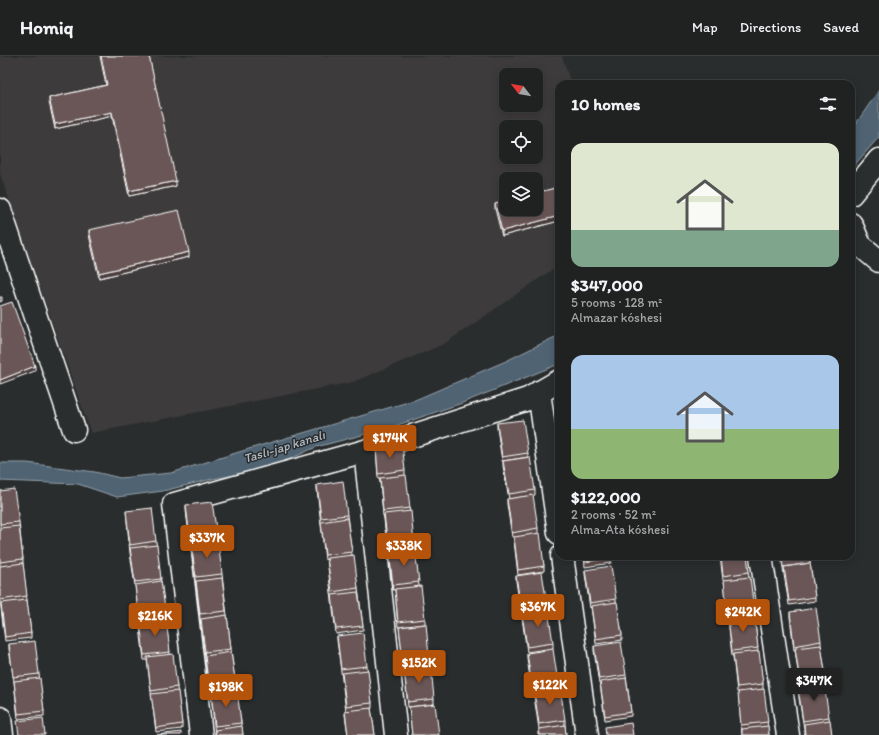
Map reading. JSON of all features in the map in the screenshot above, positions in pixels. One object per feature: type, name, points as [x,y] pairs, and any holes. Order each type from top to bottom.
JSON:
[{"type":"street","points":[[855,189],[879,160]]},
{"type":"street","points":[[0,210],[74,430]]},
{"type":"street","points":[[855,233],[860,245],[879,261]]},
{"type":"street","points":[[201,735],[174,504],[365,451],[528,398],[555,383]]},
{"type":"street","points":[[539,392],[555,505]]},
{"type":"street","points":[[365,451],[396,735]]},
{"type":"street","points":[[563,560],[587,735]]},
{"type":"street","points":[[762,560],[788,735]]},
{"type":"street","points":[[0,718],[2,735]]},
{"type":"shaded area","points":[[0,56],[562,56],[570,80],[555,80],[555,268],[444,344],[353,382],[91,433],[0,174]]},
{"type":"water","points":[[879,90],[879,137],[855,164],[855,125]]},
{"type":"water","name":"Taslı-jap kanalı","points":[[555,337],[555,366],[462,403],[389,428],[316,447],[266,470],[212,479],[163,491],[117,497],[78,484],[0,481],[0,463],[27,463],[95,472],[120,478],[171,473],[415,400],[506,361]]},
{"type":"building","points":[[101,56],[149,56],[176,181],[129,191],[112,112],[55,124],[49,98],[107,85]]},
{"type":"building","points":[[555,188],[555,217],[502,231],[495,204],[499,203],[499,216],[543,216],[543,191]]},
{"type":"building","points":[[179,210],[189,252],[99,273],[89,230]]},
{"type":"building","points":[[12,302],[35,366],[0,380],[0,306]]},
{"type":"building","points":[[523,420],[528,453],[502,457],[497,423]]},
{"type":"building","points":[[402,444],[405,470],[378,474],[376,447]]},
{"type":"building","points":[[530,457],[535,490],[509,494],[503,461]]},
{"type":"building","points":[[406,475],[410,508],[383,511],[380,478]]},
{"type":"building","points":[[343,481],[347,515],[321,518],[317,485]]},
{"type":"building","points":[[14,489],[19,522],[0,524],[0,491]]},
{"type":"building","points":[[533,495],[538,528],[512,533],[507,499]]},
{"type":"building","points":[[212,502],[217,535],[190,539],[186,505]]},
{"type":"building","points":[[152,508],[156,541],[130,545],[126,511]]},
{"type":"building","points":[[411,511],[414,544],[388,547],[384,514]]},
{"type":"building","points":[[347,518],[352,552],[325,555],[321,522]]},
{"type":"building","points":[[19,526],[23,559],[0,562],[0,528]]},
{"type":"building","points":[[540,533],[544,566],[518,570],[514,537]]},
{"type":"building","points":[[218,540],[222,574],[196,577],[191,544]]},
{"type":"building","points":[[157,545],[161,579],[135,582],[130,548]]},
{"type":"building","points":[[415,549],[419,582],[393,585],[389,552]]},
{"type":"building","points":[[354,555],[358,588],[332,592],[327,558]]},
{"type":"building","points":[[585,560],[598,560],[585,562]]},
{"type":"building","points":[[721,560],[748,560],[749,572],[723,576]]},
{"type":"building","points":[[782,560],[810,560],[810,563],[783,567]]},
{"type":"building","points":[[23,563],[27,596],[0,600],[0,566]]},
{"type":"building","points":[[810,563],[815,597],[789,601],[784,567]]},
{"type":"building","points":[[611,566],[616,599],[590,603],[585,570]]},
{"type":"building","points":[[542,572],[547,605],[521,609],[516,576]]},
{"type":"building","points":[[750,577],[754,610],[727,613],[724,580]]},
{"type":"building","points":[[222,578],[226,611],[200,614],[196,581]]},
{"type":"building","points":[[161,581],[166,615],[139,618],[135,585]]},
{"type":"building","points":[[421,586],[425,619],[398,622],[395,589]]},
{"type":"building","points":[[358,592],[363,626],[336,629],[332,595]]},
{"type":"building","points":[[27,600],[31,633],[5,637],[1,603]]},
{"type":"building","points":[[617,602],[622,635],[596,639],[591,606]]},
{"type":"building","points":[[816,608],[821,641],[794,646],[790,612]]},
{"type":"building","points":[[548,610],[553,643],[527,647],[522,614]]},
{"type":"building","points":[[227,615],[231,649],[205,652],[201,619]]},
{"type":"building","points":[[754,615],[758,648],[732,651],[728,618]]},
{"type":"building","points":[[166,619],[170,652],[144,655],[140,622]]},
{"type":"building","points":[[426,624],[429,657],[403,660],[399,627]]},
{"type":"building","points":[[363,633],[367,666],[341,669],[337,636]]},
{"type":"building","points":[[35,641],[39,674],[13,677],[9,644]]},
{"type":"building","points":[[621,642],[626,675],[599,679],[594,646]]},
{"type":"building","points":[[821,645],[826,678],[800,682],[795,648]]},
{"type":"building","points":[[553,649],[558,683],[532,686],[527,653]]},
{"type":"building","points":[[759,651],[763,684],[737,687],[733,654]]},
{"type":"building","points":[[231,652],[236,686],[209,689],[205,656]]},
{"type":"building","points":[[173,654],[177,687],[151,691],[147,657]]},
{"type":"building","points":[[431,666],[434,699],[408,702],[404,669]]},
{"type":"building","points":[[368,670],[372,703],[346,706],[342,673]]},
{"type":"building","points":[[40,678],[44,711],[18,714],[14,681]]},
{"type":"building","points":[[626,678],[631,712],[605,716],[600,682]]},
{"type":"building","points":[[824,684],[829,717],[803,721],[798,688]]},
{"type":"building","points":[[560,687],[565,720],[539,724],[534,691]]},
{"type":"building","points":[[237,689],[241,723],[215,726],[211,693]]},
{"type":"building","points":[[764,689],[768,722],[741,725],[738,692]]},
{"type":"building","points":[[178,691],[182,724],[156,728],[151,694]]},
{"type":"building","points":[[435,704],[439,735],[412,735],[409,707]]},
{"type":"building","points":[[371,708],[375,735],[348,735],[345,711]]},
{"type":"building","points":[[43,718],[45,735],[19,735],[17,721]]},
{"type":"building","points":[[830,720],[832,735],[805,735],[804,724]]},
{"type":"building","points":[[631,723],[633,735],[606,735],[605,727]]},
{"type":"building","points":[[565,725],[566,735],[540,735],[539,729]]},
{"type":"building","points":[[242,726],[243,735],[216,735],[215,730]]},
{"type":"building","points":[[768,726],[769,735],[742,735],[742,729]]},
{"type":"building","points":[[181,732],[181,735],[157,735]]}]
